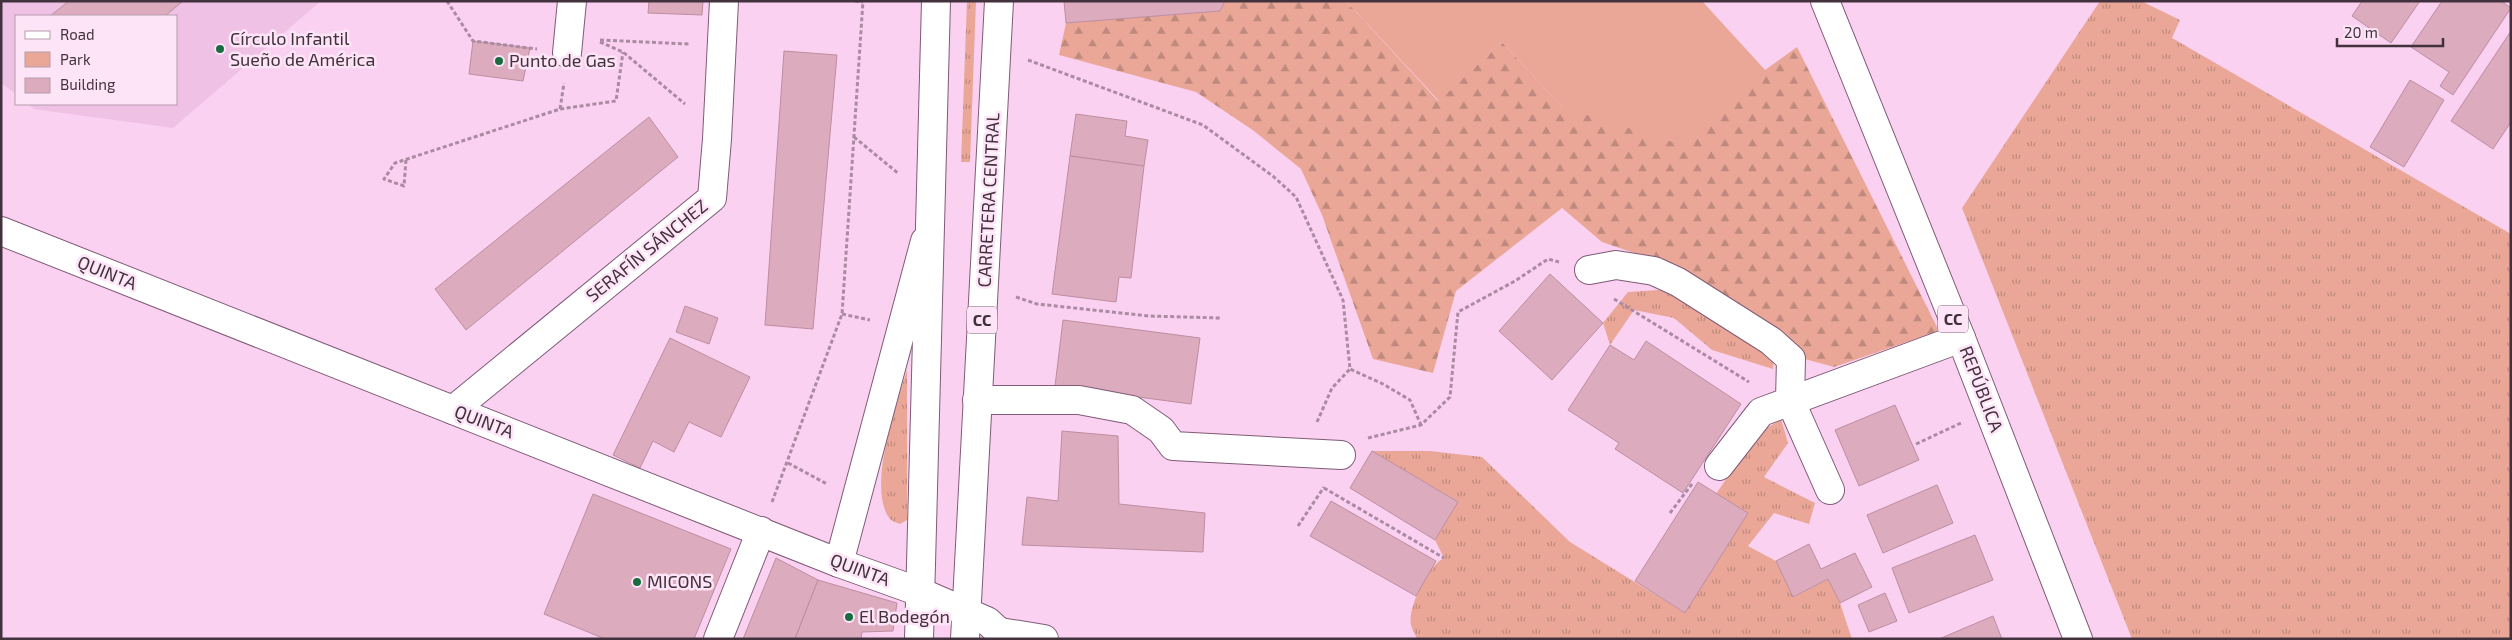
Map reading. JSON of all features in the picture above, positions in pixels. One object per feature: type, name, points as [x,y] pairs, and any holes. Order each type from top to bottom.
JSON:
[{"type":"street","points":[[567,53],[572,1]]},
{"type":"street","name":"SERAFÍN SÁNCHEZ","points":[[453,410],[712,198],[724,1]]},
{"type":"street","points":[[918,639],[936,1]]},
{"type":"street","name":"CARRETERA CENTRAL","points":[[965,626],[999,1]]},
{"type":"street","name":"REPÚBLICA","points":[[1825,1],[1961,338],[2078,639]]},
{"type":"street","points":[[838,563],[931,213]]},
{"type":"street","name":"QUINTA","points":[[1,230],[838,563],[920,592],[965,626],[987,621],[1003,635]]},
{"type":"street","points":[[1577,270],[1616,265],[1654,271],[1678,282],[1771,342],[1791,359],[1787,401],[1830,490]]},
{"type":"street","points":[[1719,466],[1761,412],[1961,338]]},
{"type":"street","points":[[976,400],[1079,400],[1132,410],[1161,430],[1173,446],[1341,455]]},
{"type":"street","points":[[718,639],[761,531]]},
{"type":"street","points":[[1003,635],[1044,639]]},
{"type":"path","points":[[447,1],[473,41],[567,53],[560,109]]},
{"type":"path","points":[[761,531],[788,463],[842,314],[862,1],[856,1]]},
{"type":"path","points":[[717,139],[699,116],[666,86],[623,52],[597,40],[722,46]]},
{"type":"path","points":[[997,49],[1203,126],[1274,177],[1296,197],[1343,300],[1350,369],[1332,388],[1308,443],[1294,452]]},
{"type":"path","points":[[406,160],[404,186],[384,178],[395,163],[560,109],[616,101],[623,52]]},
{"type":"path","points":[[854,136],[931,213]]},
{"type":"path","points":[[1548,259],[1577,270]]},
{"type":"path","points":[[1548,259],[1577,270]]},
{"type":"path","points":[[1365,438],[1420,425],[1450,397],[1458,312],[1515,282],[1548,259]]},
{"type":"path","points":[[984,286],[1037,304],[1149,316],[1220,318]]},
{"type":"path","points":[[1607,294],[1787,401]]},
{"type":"path","points":[[1350,369],[1383,384],[1410,400],[1420,425]]},
{"type":"path","points":[[1916,444],[1989,410]]},
{"type":"path","points":[[788,463],[856,500]]},
{"type":"path","points":[[1317,485],[1444,558]]},
{"type":"shaded area","name":"Círculo Infantil Sueño de América","points":[[1,1],[321,1],[173,128],[34,109],[29,105],[178,105],[178,15],[15,15],[15,93],[1,83]]},
{"type":"green space","points":[[967,1],[976,1],[970,162],[961,162]]},
{"type":"green space","points":[[1225,1],[1346,1],[1438,101],[1502,42],[1562,107],[1765,70],[1797,47],[1939,331],[1834,367],[1801,358],[1786,340],[1687,271],[1602,242],[1562,208],[1456,291],[1433,373],[1373,359],[1322,215],[1301,169],[1254,131],[1196,92],[1059,55],[1066,23],[1220,11]]},
{"type":"green space","points":[[1346,1],[1702,1],[1766,71],[1685,146],[1562,107],[1502,42],[1439,101]]},
{"type":"green space","points":[[2100,1],[2141,1],[2180,20],[2172,38],[2511,234],[2511,639],[2132,639],[1962,208]]},
{"type":"green space","points":[[1674,289],[1774,354],[1773,369],[1712,350],[1674,318],[1634,310],[1610,345],[1603,323],[1628,292]]},
{"type":"green space","points":[[907,370],[907,520],[900,524],[890,519],[883,505],[881,488],[886,446]]},
{"type":"green space","points":[[1781,419],[1788,443],[1764,477],[1815,503],[1809,524],[1774,513],[1748,546],[1776,561],[1794,597],[1828,579],[1840,603],[1852,639],[1417,639],[1411,625],[1412,608],[1426,577],[1438,562],[1444,558],[1435,540],[1458,502],[1372,451],[1430,451],[1482,457],[1570,542],[1685,613],[1716,494],[1756,435]]},
{"type":"building","points":[[69,1],[183,1],[166,15],[51,15]]},
{"type":"building","points":[[649,1],[703,1],[702,15],[648,13]]},
{"type":"building","points":[[1064,1],[1225,1],[1220,11],[1066,23]]},
{"type":"building","points":[[2362,1],[2420,1],[2391,43],[2352,16]]},
{"type":"building","points":[[2442,1],[2501,1],[2511,8],[2453,95],[2440,86],[2449,72],[2411,47]]},
{"type":"building","points":[[2511,31],[2511,122],[2493,149],[2451,121]]},
{"type":"building","name":"Punto de Gas","points":[[473,41],[530,48],[523,81],[469,74]]},
{"type":"building","points":[[784,51],[837,55],[813,329],[765,325]]},
{"type":"building","points":[[2410,80],[2444,100],[2404,167],[2370,147]]},
{"type":"building","points":[[1076,114],[1127,121],[1125,136],[1148,140],[1144,166],[1070,156]]},
{"type":"building","points":[[649,117],[678,157],[466,330],[435,289]]},
{"type":"building","points":[[1070,156],[1144,166],[1131,278],[1119,277],[1116,302],[1052,294]]},
{"type":"building","points":[[1550,274],[1603,323],[1552,380],[1499,331]]},
{"type":"building","points":[[685,306],[718,318],[709,344],[676,332]]},
{"type":"building","points":[[1063,320],[1200,338],[1191,404],[1055,386]]},
{"type":"building","points":[[670,338],[750,377],[721,437],[689,422],[674,452],[653,441],[640,468],[613,455]]},
{"type":"building","points":[[1646,341],[1741,404],[1683,493],[1615,449],[1619,443],[1568,410],[1610,345],[1634,360]]},
{"type":"building","points":[[1895,405],[1919,460],[1859,486],[1835,430]]},
{"type":"building","points":[[1062,431],[1118,436],[1119,504],[1205,513],[1203,552],[1022,545],[1027,497],[1058,501]]},
{"type":"building","points":[[1372,451],[1458,502],[1435,540],[1350,488]]},
{"type":"building","points":[[1698,482],[1748,513],[1685,613],[1635,581]]},
{"type":"building","points":[[1937,485],[1953,523],[1883,553],[1867,515]]},
{"type":"building","points":[[593,494],[731,549],[694,639],[605,639],[544,614]]},
{"type":"building","points":[[1331,501],[1436,561],[1416,596],[1310,536]]},
{"type":"building","points":[[1975,535],[1993,580],[1909,613],[1892,568]]},
{"type":"building","points":[[1809,544],[1821,569],[1855,553],[1872,587],[1840,603],[1828,579],[1793,597],[1776,561]]},
{"type":"building","points":[[776,558],[818,580],[795,639],[743,639]]},
{"type":"building","name":"El Bodegón","points":[[818,580],[897,603],[893,631],[862,632],[861,639],[795,639]]},
{"type":"building","points":[[1885,593],[1897,621],[1869,632],[1858,605]]},
{"type":"building","points":[[1993,616],[2002,639],[1939,639]]},
{"type":"place","name":"Círculo Infantil Sueño de América","points":[[220,49]]},
{"type":"place","name":"Punto de Gas","points":[[499,61]]},
{"type":"place","name":"MICONS","points":[[637,582]]},
{"type":"place","name":"El Bodegón","points":[[849,617]]}]
